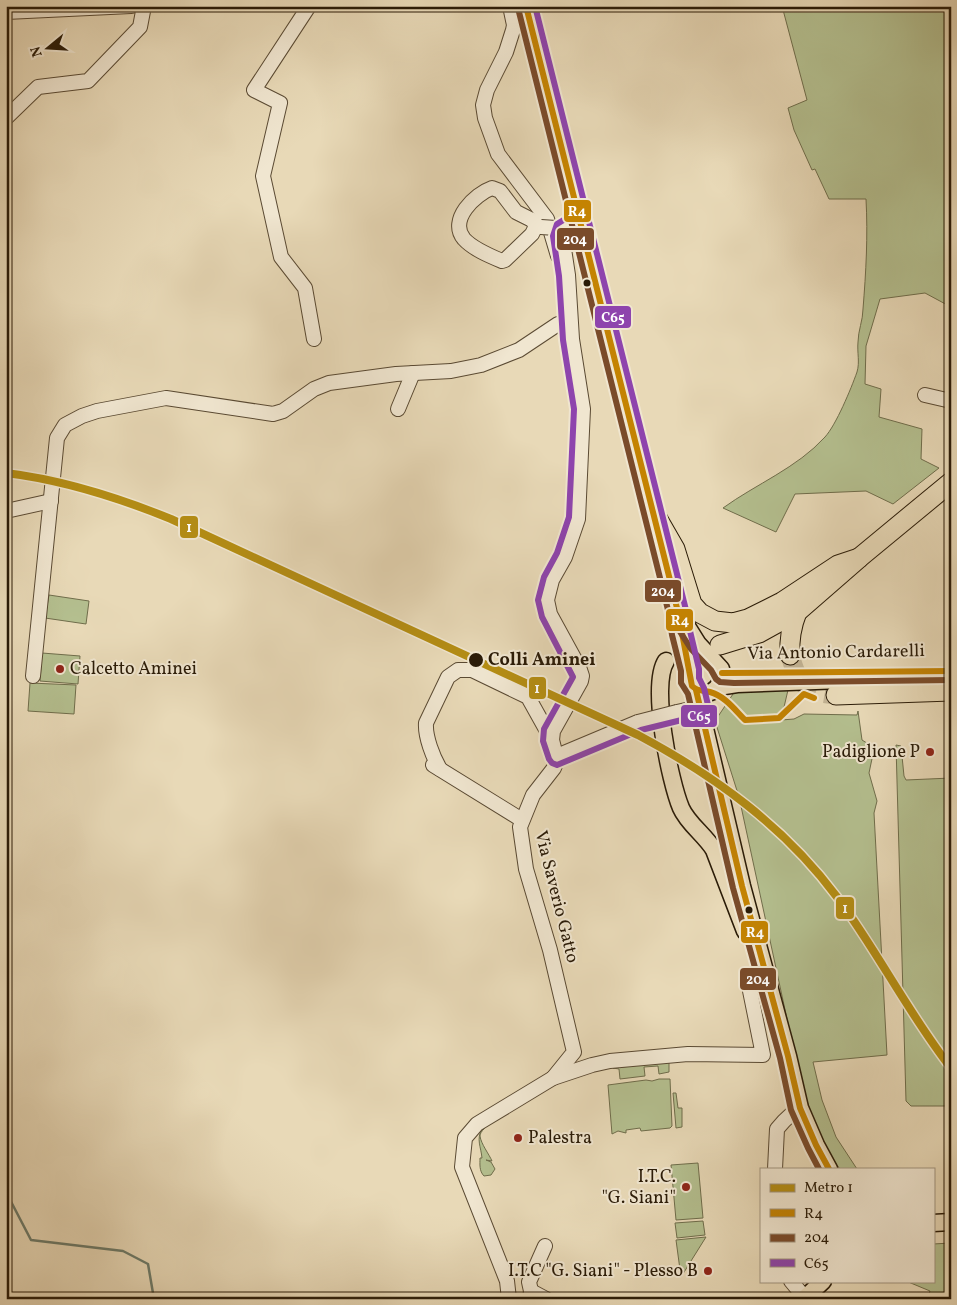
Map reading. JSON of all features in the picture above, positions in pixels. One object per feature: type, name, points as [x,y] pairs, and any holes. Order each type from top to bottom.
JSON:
[{"type":"highway","points":[[718,667],[759,633],[797,612],[951,482]]},
{"type":"highway","points":[[652,508],[675,549],[692,604],[700,613],[715,622],[733,623],[748,619],[782,602],[838,565],[859,558]]},
{"type":"highway","points":[[790,655],[789,640],[792,623],[797,612]]},
{"type":"highway","points":[[836,695],[951,692]]},
{"type":"main road","points":[[526,6],[678,612],[690,670],[690,681],[696,690],[758,947],[800,1107],[816,1145],[828,1168]]},
{"type":"main road","points":[[678,612],[698,644],[718,667]]},
{"type":"main road","points":[[690,670],[697,662],[708,660],[718,667]]},
{"type":"main road","points":[[666,662],[661,671],[661,708],[669,763],[679,802],[687,818],[709,842],[746,933],[758,947]]},
{"type":"main road","points":[[696,690],[707,693],[718,667]]},
{"type":"main road","name":"Via Antonio Cardarelli","points":[[718,667],[734,674],[951,671]]},
{"type":"main road","name":"Via Antonio Cardarelli","points":[[718,667],[737,684],[951,676]]},
{"type":"main road","points":[[934,1223],[951,1222]]},
{"type":"main road","points":[[806,1297],[822,1282]]},
{"type":"street","points":[[6,12],[131,6]]},
{"type":"street","points":[[6,118],[38,87],[88,80],[140,27],[144,6]]},
{"type":"street","points":[[309,6],[254,90],[280,103],[263,176],[281,257],[305,288],[314,339]]},
{"type":"street","points":[[510,6],[514,25],[513,30],[506,52],[487,90],[483,105],[485,118],[498,154],[547,219],[562,270],[568,275]]},
{"type":"street","points":[[538,226],[532,234],[502,261],[470,244],[463,238],[460,226],[463,211],[487,190],[492,188],[500,191],[516,212],[532,220],[538,226],[560,228],[580,222]]},
{"type":"street","points":[[552,740],[553,731],[582,676],[579,667],[552,619],[547,605],[552,580],[565,556],[578,519],[583,409],[570,321],[568,275],[560,228]]},
{"type":"street","points":[[33,676],[57,438],[65,425],[97,411],[166,398],[273,414],[283,411],[322,385],[396,374],[451,371],[481,365],[519,350],[558,324],[570,321]]},
{"type":"street","points":[[398,410],[413,373]]},
{"type":"street","points":[[925,395],[951,401]]},
{"type":"street","points":[[6,511],[52,501]]},
{"type":"street","points":[[440,769],[433,753],[426,723],[448,677],[458,670],[472,670],[528,697],[552,740],[557,756],[638,722],[699,707]]},
{"type":"street","name":"Via Saverio Gatto","points":[[553,1078],[574,1052],[550,950],[526,870],[520,827],[533,795],[554,768],[557,756]]},
{"type":"street","points":[[426,761],[522,820]]},
{"type":"street","points":[[509,1299],[507,1281],[462,1167],[466,1138],[477,1124],[553,1078],[592,1065],[610,1061],[688,1054],[764,1055],[747,976],[765,972]]},
{"type":"street","points":[[776,1168],[777,1129],[800,1107]]},
{"type":"street","points":[[545,1246],[529,1282],[530,1295],[546,1299]]},
{"type":"street","points":[[792,1282],[806,1297]]},
{"type":"street","points":[[796,1282],[806,1297]]},
{"type":"green space","points":[[782,6],[951,6],[951,307],[925,293],[880,299],[866,346],[865,384],[881,389],[879,417],[922,429],[921,459],[939,468],[893,504],[866,491],[795,494],[776,532],[723,508],[802,458],[825,437],[838,416],[858,368],[858,338],[863,313],[867,240],[866,199],[829,199],[815,169],[812,170],[794,130],[788,108],[807,100]]},
{"type":"green space","points":[[49,595],[89,601],[86,624],[45,618]]},
{"type":"green space","name":"Calcetto Aminei","points":[[42,653],[80,656],[78,684],[40,681]]},
{"type":"green space","points":[[30,683],[76,685],[74,714],[28,711]]},
{"type":"green space","points":[[739,685],[788,690],[781,720],[794,719],[804,714],[857,715],[858,711],[862,740],[870,745],[873,754],[869,773],[877,801],[874,813],[887,1055],[813,1062],[822,1100],[836,1137],[856,1168],[839,1168],[826,1151],[807,1101],[792,1042],[739,797],[715,721]]},
{"type":"green space","points":[[896,745],[901,746],[906,780],[951,778],[951,1106],[911,1106],[906,1101]]},
{"type":"green space","points":[[669,1062],[669,1072],[659,1074],[658,1066],[644,1067],[645,1076],[620,1079],[619,1069],[613,1068]]},
{"type":"green space","points":[[670,1079],[672,1126],[670,1128],[641,1131],[640,1128],[626,1130],[626,1133],[618,1131],[612,1134],[608,1085]]},
{"type":"green space","points":[[673,1093],[676,1093],[678,1108],[682,1108],[682,1127],[676,1128]]},
{"type":"green space","points":[[490,1124],[481,1132],[480,1136],[483,1146],[492,1161],[486,1160],[491,1162],[495,1169],[491,1175],[484,1176],[480,1167],[480,1158],[482,1158],[479,1136],[482,1129]]},
{"type":"green space","points":[[698,1163],[703,1218],[676,1220],[671,1165]]},
{"type":"green space","points":[[703,1221],[705,1235],[677,1238],[675,1223]]},
{"type":"green space","points":[[706,1237],[681,1277],[676,1240]]},
{"type":"green space","points":[[951,1243],[951,1299],[927,1299],[930,1291],[908,1282],[934,1282],[934,1244]]},
{"type":"waterway","points":[[6,1192],[31,1240],[123,1251],[148,1264],[154,1299]]},
{"type":"tunnel","points":[[790,655],[796,673],[805,685],[817,692],[836,695]]},
{"type":"metro line","name":"1","points":[[6,473],[49,480],[90,490],[171,519],[638,735],[694,768],[721,786],[771,825],[816,871],[852,918],[921,1026],[951,1068]]},
{"type":"transit line","name":"R4","points":[[526,6],[678,612],[692,686],[698,690],[710,692],[720,697],[745,720],[779,718],[804,694],[814,698]]},
{"type":"transit line","name":"C65","points":[[535,6],[686,610],[699,669],[699,678],[704,688],[708,705],[707,711],[702,715],[641,730],[557,765],[549,759],[543,741],[544,729],[573,677],[542,617],[538,600],[544,577],[557,553],[569,517],[574,409],[563,340],[559,276],[553,236],[557,224],[570,216]]},
{"type":"transit line","name":"204","points":[[518,8],[669,614],[681,671],[681,683],[688,694],[733,888],[780,1058],[791,1110],[818,1168]]},
{"type":"transit line","name":"204","points":[[677,627],[691,649],[720,682],[951,680]]},
{"type":"transit line","name":"R4","points":[[722,673],[951,671]]},
{"type":"transit line","name":"R4","points":[[696,690],[742,886],[788,1056],[800,1108],[828,1168]]},
{"type":"place","name":"Colli Aminei","points":[[476,660]]},
{"type":"place","name":"Calcetto Aminei","points":[[60,669]]},
{"type":"place","name":"Padiglione P","points":[[930,752]]},
{"type":"place","name":"Palestra","points":[[518,1138]]},
{"type":"place","name":"I.T.C. \"G. Siani\"","points":[[686,1187]]},
{"type":"place","name":"I.T.C \"G. Siani\" - Plesso B","points":[[708,1271]]}]
